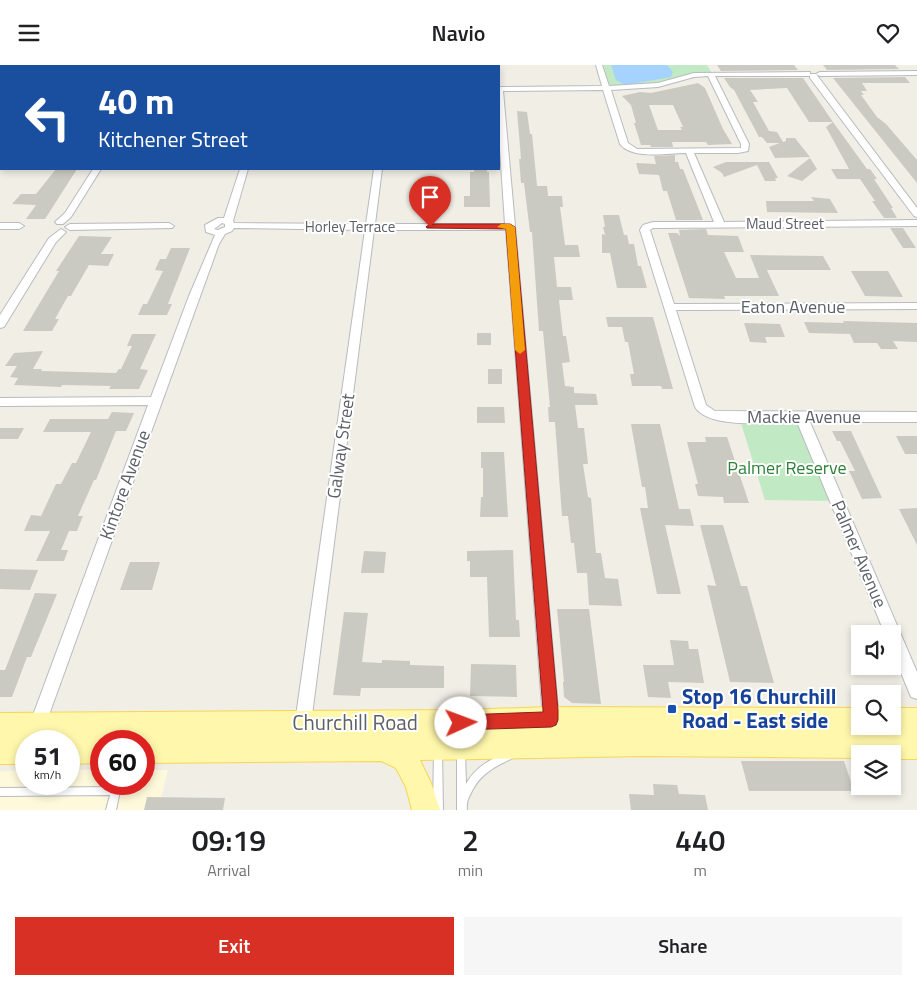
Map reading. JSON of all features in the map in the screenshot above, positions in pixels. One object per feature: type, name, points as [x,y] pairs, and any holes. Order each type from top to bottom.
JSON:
[{"type":"main road","name":"Churchill Road","points":[[155,750],[387,749],[450,735],[551,720],[851,721]]},
{"type":"main road","points":[[901,721],[917,721]]},
{"type":"main road","name":"Churchill Road","points":[[0,726],[303,723],[450,735],[532,746],[644,743],[917,746]]},
{"type":"main road","points":[[387,749],[387,751],[405,759],[418,783],[426,810]]},
{"type":"main road","points":[[0,751],[15,751]]},
{"type":"street","points":[[599,65],[624,144],[629,149],[637,151],[738,151],[745,149],[746,147],[710,74]]},
{"type":"street","points":[[909,65],[917,73]]},
{"type":"street","points":[[500,89],[606,88],[658,85],[694,75],[710,74],[917,73]]},
{"type":"street","points":[[814,74],[917,214]]},
{"type":"street","points":[[500,102],[551,720]]},
{"type":"street","points":[[689,151],[720,224]]},
{"type":"street","points":[[0,324],[96,170]]},
{"type":"street","name":"Kintore Avenue","points":[[37,726],[156,401],[244,170]]},
{"type":"street","name":"Galway Street","points":[[303,723],[378,170]]},
{"type":"street","name":"Maud Street","points":[[669,307],[645,230],[646,227],[653,225],[720,224],[917,223]]},
{"type":"street","points":[[0,226],[19,226]]},
{"type":"street","points":[[62,227],[169,226]]},
{"type":"street","name":"Horley Terrace","points":[[222,229],[371,226],[510,227]]},
{"type":"street","name":"Eaton Avenue","points":[[669,307],[917,306]]},
{"type":"street","name":"Mackie Avenue","points":[[669,307],[699,401],[705,412],[716,417],[917,417]]},
{"type":"street","points":[[0,402],[156,401]]},
{"type":"street","name":"Palmer Avenue","points":[[802,418],[917,691]]},
{"type":"lane","points":[[450,735],[461,807]]},
{"type":"lane","points":[[438,810],[450,735]]},
{"type":"lane","points":[[461,807],[475,775],[483,767],[532,746]]},
{"type":"lane","points":[[0,792],[116,791],[111,810]]},
{"type":"shaded area","points":[[15,770],[15,795],[80,795],[80,770],[90,770],[90,795],[155,795],[155,770],[168,770],[158,810],[0,810],[0,771]]},
{"type":"green space","points":[[603,65],[707,65],[711,72],[643,85],[618,86],[609,84]]},
{"type":"green space","name":"Palmer Reserve","points":[[740,420],[801,420],[832,501],[765,500]]},
{"type":"water","points":[[611,65],[667,65],[673,72],[671,77],[625,85],[616,80]]},
{"type":"building","points":[[717,65],[794,65],[798,70],[721,71]]},
{"type":"building","points":[[823,65],[895,65],[899,69],[827,70]]},
{"type":"building","points":[[905,77],[910,83],[862,83],[867,91],[861,91],[864,95],[861,95],[877,117],[886,124],[917,160],[917,183],[833,78]]},
{"type":"building","points":[[724,78],[803,78],[833,122],[809,122],[787,88],[750,90],[758,102],[753,102],[769,131],[777,132],[783,142],[786,141],[786,138],[795,138],[810,157],[775,158],[769,147],[780,143],[767,143],[762,137],[759,137],[734,90]]},
{"type":"building","points":[[698,83],[705,88],[723,129],[732,144],[708,145],[706,142],[672,142],[673,147],[641,145],[631,105],[622,96],[640,92],[651,93]],"holes":[[[649,105],[673,105],[683,127],[680,127],[682,130],[658,130]]]},
{"type":"building","points":[[517,111],[527,112],[530,134],[532,134],[537,186],[547,186],[548,196],[562,196],[563,207],[560,207],[565,245],[578,245],[580,257],[554,257],[557,287],[571,287],[573,300],[559,300],[563,336],[566,336],[570,362],[562,363],[565,386],[574,387],[574,393],[596,394],[598,405],[575,405],[578,428],[584,428],[588,464],[583,464],[588,497],[591,498],[596,553],[601,553],[605,578],[618,579],[622,606],[589,605],[587,573],[577,573],[574,543],[571,543],[568,516],[562,516],[555,422],[549,422],[548,407],[550,407],[543,331],[539,331],[532,232],[530,232],[524,183],[521,183]]},
{"type":"building","points":[[833,122],[867,169],[870,169],[877,179],[874,179],[893,208],[891,208],[897,218],[884,218],[860,179],[837,179],[831,169],[849,169],[826,127]]},
{"type":"building","points":[[675,155],[675,162],[678,162],[680,169],[683,169],[703,220],[676,220],[667,191],[663,191],[659,175],[639,174],[636,163],[656,164],[654,156]]},
{"type":"building","points":[[810,158],[817,169],[802,181],[787,176]]},
{"type":"building","points":[[726,162],[769,162],[778,178],[775,178],[776,181],[765,181],[757,165],[724,177],[722,173],[713,167]]},
{"type":"building","points":[[55,170],[76,170],[45,219],[26,219],[36,205],[12,204],[21,194],[36,194]]},
{"type":"building","points":[[474,170],[487,170],[489,172],[490,207],[464,207],[464,196],[470,196],[470,172],[474,172]]},
{"type":"building","points":[[811,197],[830,199],[838,213],[767,212],[766,201],[814,201]]},
{"type":"building","points":[[603,215],[619,215],[624,235],[627,235],[629,244],[634,244],[638,266],[641,266],[647,288],[617,288],[610,253],[602,253],[602,234],[605,235]]},
{"type":"building","points":[[890,228],[903,228],[916,248],[903,248]]},
{"type":"building","points":[[706,229],[708,235],[738,236],[744,252],[724,252],[736,278],[759,278],[750,255],[823,256],[831,270],[767,270],[779,296],[724,296],[725,299],[689,298],[668,233],[677,233],[680,236],[679,230]]},
{"type":"building","points":[[79,236],[112,237],[101,254],[114,254],[108,266],[89,265],[55,319],[59,319],[52,331],[23,331],[59,271],[56,271]]},
{"type":"building","points":[[171,248],[190,248],[168,304],[172,304],[167,315],[138,315],[143,304],[147,304],[163,271],[155,270],[160,259],[166,259]]},
{"type":"building","points":[[851,271],[888,271],[903,297],[865,296]]},
{"type":"building","points":[[606,317],[653,317],[673,389],[662,389],[661,386],[632,386],[630,374],[634,374],[628,342],[625,342],[622,327],[608,327]]},
{"type":"building","points":[[843,321],[917,323],[917,342],[893,341],[898,349],[881,349],[877,343],[854,343],[850,334],[809,333],[804,322],[844,323]]},
{"type":"building","points":[[744,323],[780,324],[785,337],[765,337],[767,343],[750,342]]},
{"type":"building","points":[[477,333],[491,333],[491,345],[477,345]]},
{"type":"building","points":[[132,334],[156,334],[140,369],[148,370],[139,389],[109,389],[111,386],[62,385],[61,387],[14,385],[18,378],[10,377],[17,366],[5,366],[14,353],[43,351],[33,369],[42,369],[41,371],[116,373],[121,369],[132,346],[127,346]]},
{"type":"building","points":[[488,369],[502,369],[502,384],[488,384]]},
{"type":"building","points":[[477,407],[504,407],[505,423],[477,423]]},
{"type":"building","points":[[112,412],[134,413],[126,431],[116,431],[96,480],[94,480],[78,516],[83,516],[77,531],[69,531],[61,550],[68,550],[64,561],[36,561],[50,531],[24,531],[31,515],[41,516],[56,484],[61,484],[72,463],[76,463],[91,432],[43,432],[50,419],[108,419]]},
{"type":"building","points":[[631,424],[660,424],[679,509],[690,509],[694,526],[665,525],[681,594],[657,594],[640,508],[648,508],[645,487],[642,487]]},
{"type":"building","points":[[0,428],[24,428],[18,439],[0,439]]},
{"type":"building","points":[[832,431],[851,431],[882,498],[862,499],[849,471],[855,471],[840,441],[837,441]]},
{"type":"building","points":[[896,436],[917,436],[917,454],[905,454]]},
{"type":"building","points":[[705,437],[727,437],[749,503],[724,503],[723,497],[698,496],[695,484],[698,484],[687,442],[706,442]]},
{"type":"building","points":[[481,452],[504,452],[508,517],[480,517],[481,497],[483,497]]},
{"type":"building","points":[[917,508],[917,545],[899,509]]},
{"type":"building","points":[[700,525],[723,525],[741,586],[747,586],[774,683],[730,682],[707,585],[716,586]]},
{"type":"building","points":[[513,550],[516,620],[519,620],[520,637],[489,637],[487,577],[470,577],[470,561],[467,561],[467,551]]},
{"type":"building","points":[[364,551],[386,552],[384,573],[361,573]]},
{"type":"building","points":[[130,562],[160,562],[152,590],[120,590]]},
{"type":"building","points":[[0,569],[38,570],[30,590],[0,589]]},
{"type":"building","points":[[35,593],[57,594],[31,657],[27,657],[12,697],[0,697],[0,670],[5,670]]},
{"type":"building","points":[[557,609],[589,609],[601,704],[572,703],[564,697]]},
{"type":"building","points":[[344,612],[368,613],[362,662],[382,663],[382,660],[410,661],[410,665],[444,666],[444,688],[361,688],[360,696],[333,695]]},
{"type":"building","points":[[670,640],[688,641],[689,649],[698,649],[704,683],[668,682],[671,698],[648,697],[643,665],[674,665]]},
{"type":"building","points":[[471,664],[516,665],[517,697],[470,696]]},
{"type":"building","points":[[741,761],[844,761],[851,782],[851,791],[749,791]]},
{"type":"building","points":[[653,784],[677,785],[679,794],[705,795],[708,810],[631,810],[629,794],[654,795]]},
{"type":"building","points":[[147,797],[225,798],[223,810],[144,810]]},
{"type":"slow traffic","points":[[501,227],[510,227],[520,350]]},
{"type":"place","name":"Stop 16 Churchill Road - East side","points":[[672,709]]},
{"type":"route","points":[[430,227],[510,227],[551,720],[461,723]]}]
